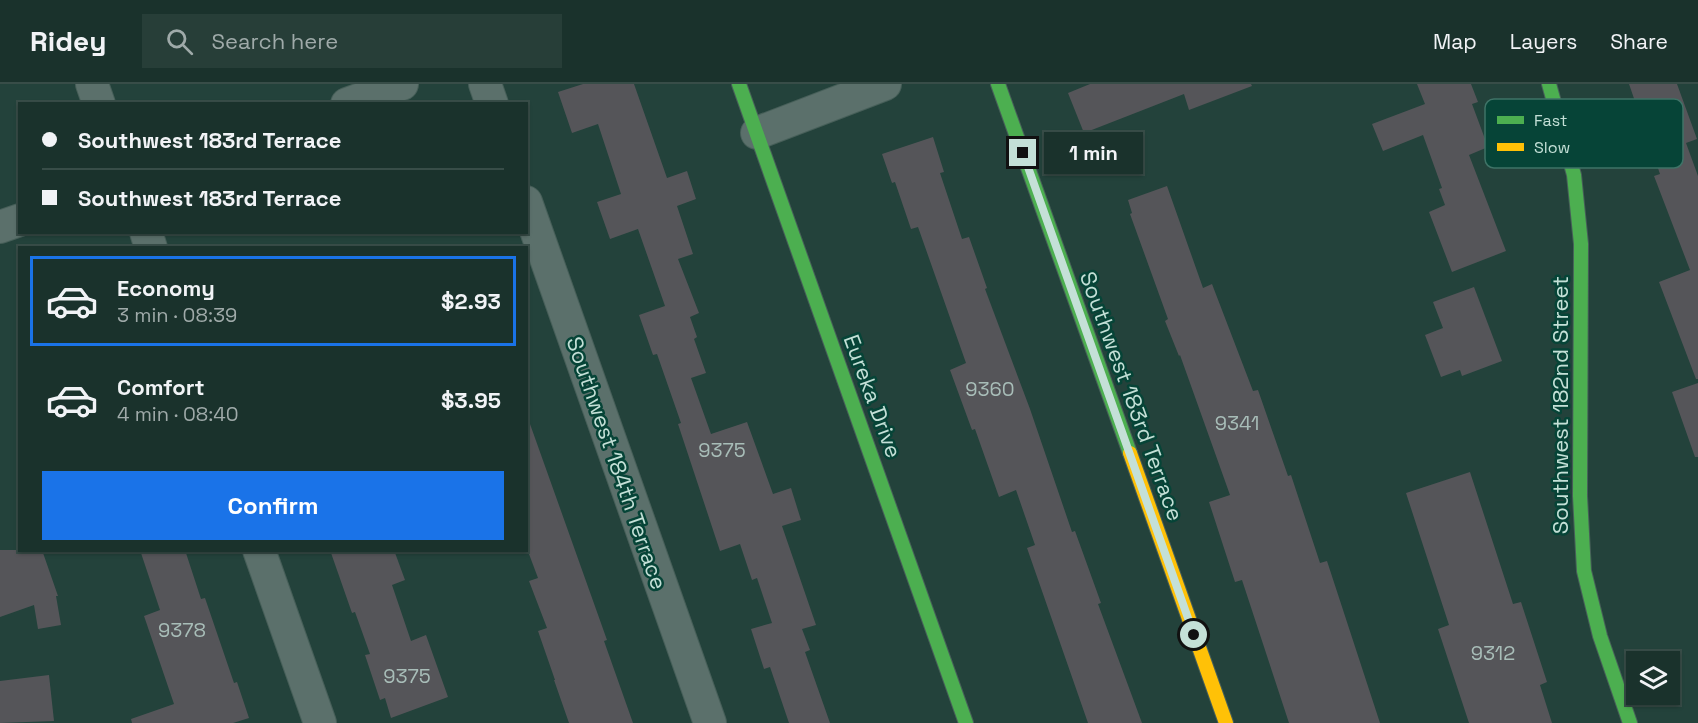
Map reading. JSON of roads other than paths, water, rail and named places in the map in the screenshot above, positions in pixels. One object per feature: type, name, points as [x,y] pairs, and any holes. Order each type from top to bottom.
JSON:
[{"type":"street","points":[[92,84],[98,102]]},
{"type":"street","points":[[352,102],[402,84]]},
{"type":"street","points":[[485,84],[491,102]]},
{"type":"street","name":"Eureka Drive","points":[[739,84],[966,723]]},
{"type":"street","points":[[757,133],[885,84]]},
{"type":"street","name":"Southwest 183rd Terrace","points":[[998,84],[1226,723]]},
{"type":"street","name":"Southwest 182nd Street","points":[[1549,84],[1554,99]]},
{"type":"street","name":"Southwest 182nd Street","points":[[1572,168],[1581,244],[1580,496],[1584,571],[1600,636],[1630,723]]},
{"type":"street","name":"Southwest 184th Terrace","points":[[528,208],[710,723]]},
{"type":"street","points":[[0,227],[18,221]]},
{"type":"street","points":[[260,552],[320,723]]}]
